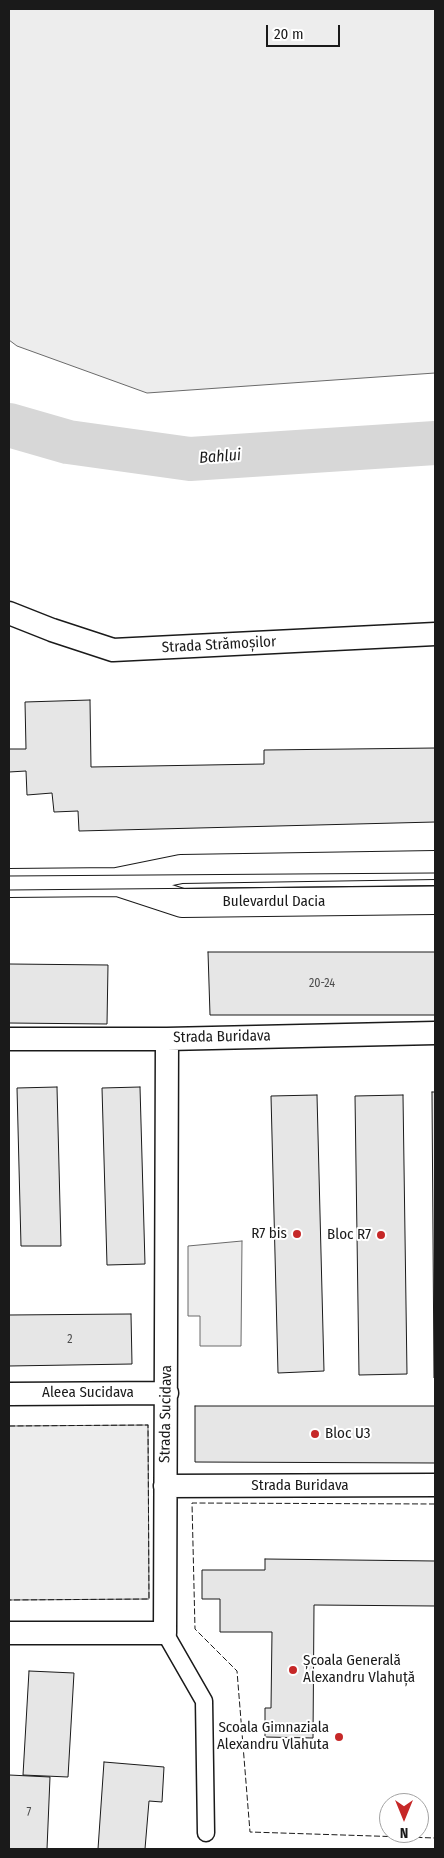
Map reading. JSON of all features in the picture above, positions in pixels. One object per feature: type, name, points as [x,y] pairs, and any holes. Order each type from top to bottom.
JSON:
[{"type":"street","name":"Strada Strămoșilor","points":[[9,614],[113,650],[435,634]]},
{"type":"street","name":"Bulevardul Dacia","points":[[9,883],[117,882],[181,869],[435,864]]},
{"type":"street","name":"Bulevardul Dacia","points":[[117,882],[182,903],[435,900]]},
{"type":"street","name":"Strada Buridava","points":[[9,1039],[166,1039],[435,1033]]},
{"type":"street","name":"Strada Sucidava","points":[[165,1633],[167,1393],[166,1039]]},
{"type":"street","name":"Aleea Sucidava","points":[[9,1394],[167,1393]]},
{"type":"street","name":"Strada Buridava","points":[[165,1486],[435,1485]]},
{"type":"street","points":[[9,1633],[165,1633],[204,1701],[206,1833]]},
{"type":"shaded area","points":[[9,9],[435,9],[435,373],[147,393],[17,346],[9,340]]},
{"type":"shaded area","points":[[242,1241],[241,1346],[200,1346],[200,1316],[188,1316],[188,1246]]},
{"type":"shaded area","points":[[148,1425],[149,1599],[9,1600],[9,1426]]},
{"type":"building","points":[[90,700],[91,767],[264,764],[264,750],[435,748],[435,822],[79,831],[78,811],[54,812],[52,793],[27,795],[26,771],[9,772],[9,749],[26,749],[25,702]]},
{"type":"building","points":[[208,952],[435,952],[435,1015],[210,1015]]},
{"type":"building","points":[[9,964],[108,965],[107,1024],[9,1023]]},
{"type":"building","points":[[57,1087],[61,1246],[21,1246],[17,1088]]},
{"type":"building","points":[[140,1087],[145,1264],[107,1265],[102,1088]]},
{"type":"building","points":[[432,1092],[435,1092],[435,1378],[434,1378]]},
{"type":"building","name":"R7 bis","points":[[317,1095],[324,1371],[278,1373],[271,1096]]},
{"type":"building","name":"Bloc R7","points":[[403,1095],[407,1374],[359,1375],[355,1096]]},
{"type":"building","points":[[131,1314],[132,1364],[9,1366],[9,1315]]},
{"type":"building","name":"Bloc U3","points":[[195,1406],[435,1406],[435,1463],[195,1462]]},
{"type":"building","name":"Școala Generală Alexandru Vlahuță","points":[[265,1559],[435,1561],[435,1606],[314,1605],[313,1738],[265,1737],[265,1708],[271,1708],[272,1632],[220,1632],[220,1599],[202,1599],[202,1570],[265,1570]]},
{"type":"building","points":[[29,1671],[74,1673],[68,1777],[23,1775]]},
{"type":"building","points":[[104,1762],[164,1767],[162,1802],[149,1801],[145,1849],[98,1849]]},
{"type":"building","points":[[9,1775],[50,1777],[47,1849],[9,1849]]},
{"type":"waterway","name":"Bahlui","points":[[9,425],[68,442],[190,459],[435,443]]},
{"type":"tram line","points":[[9,876],[435,873]]},
{"type":"tram line","points":[[9,890],[435,886]]},
{"type":"fence","points":[[9,1426],[148,1425],[149,1599],[9,1600]]},
{"type":"fence","points":[[435,1504],[192,1503],[195,1629],[237,1671],[250,1832],[435,1838]]},
{"type":"place","name":"R7 bis","points":[[297,1234]]},
{"type":"place","name":"Bloc R7","points":[[381,1235]]},
{"type":"place","name":"Bloc U3","points":[[315,1434]]},
{"type":"place","name":"Școala Generală Alexandru Vlahuță","points":[[293,1670]]},
{"type":"place","name":"Scoala Gimnaziala Alexandru Vlahuta","points":[[339,1737]]}]
